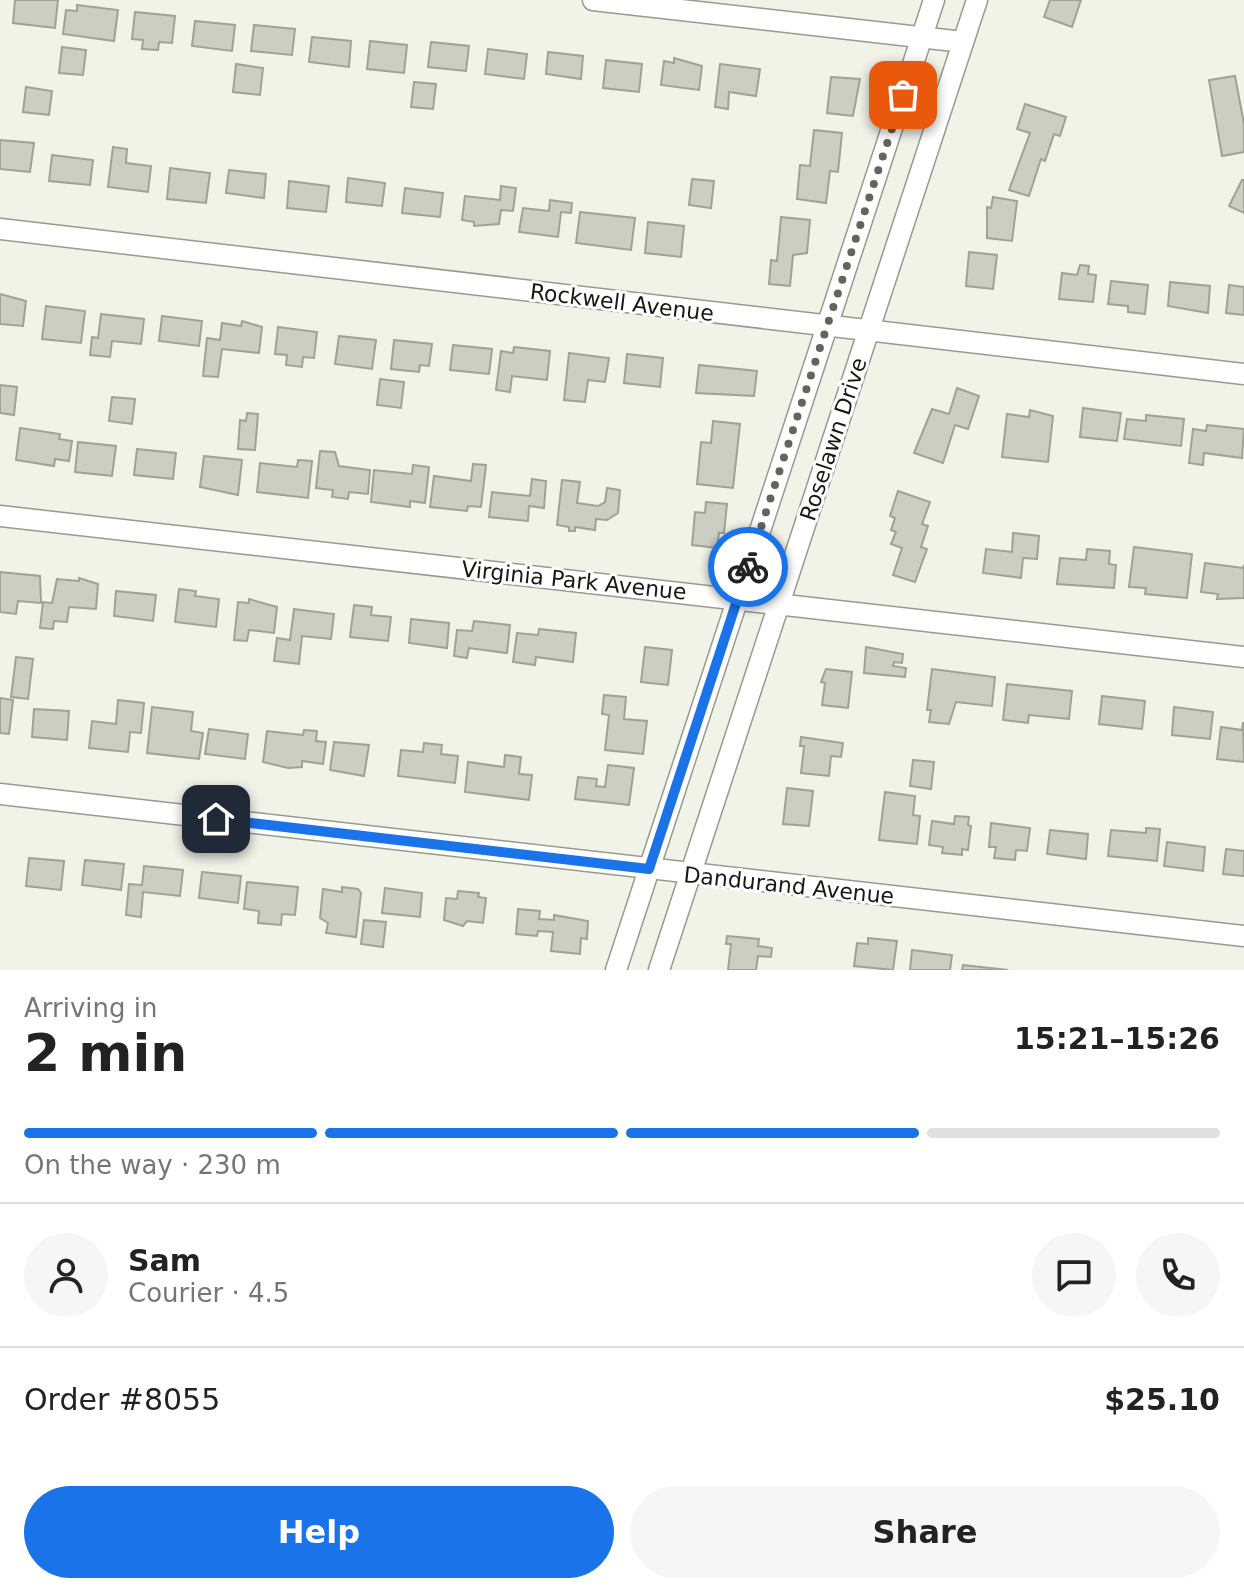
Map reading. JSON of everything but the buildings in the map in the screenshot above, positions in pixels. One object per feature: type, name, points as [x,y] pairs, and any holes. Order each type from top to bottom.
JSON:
[{"type":"street","points":[[593,0],[963,42]]},
{"type":"street","name":"Roselawn Drive","points":[[616,970],[934,0]]},
{"type":"street","name":"Roselawn Drive","points":[[659,970],[977,0]]},
{"type":"street","name":"Rockwell Avenue","points":[[0,229],[1244,374]]},
{"type":"street","name":"Virginia Park Avenue","points":[[0,516],[1244,657]]},
{"type":"street","name":"Dandurand Avenue","points":[[0,794],[1244,936]]},
{"type":"way so far","points":[[748,567],[903,95]]},
{"type":"route","points":[[216,819],[649,869],[748,567]]}]
